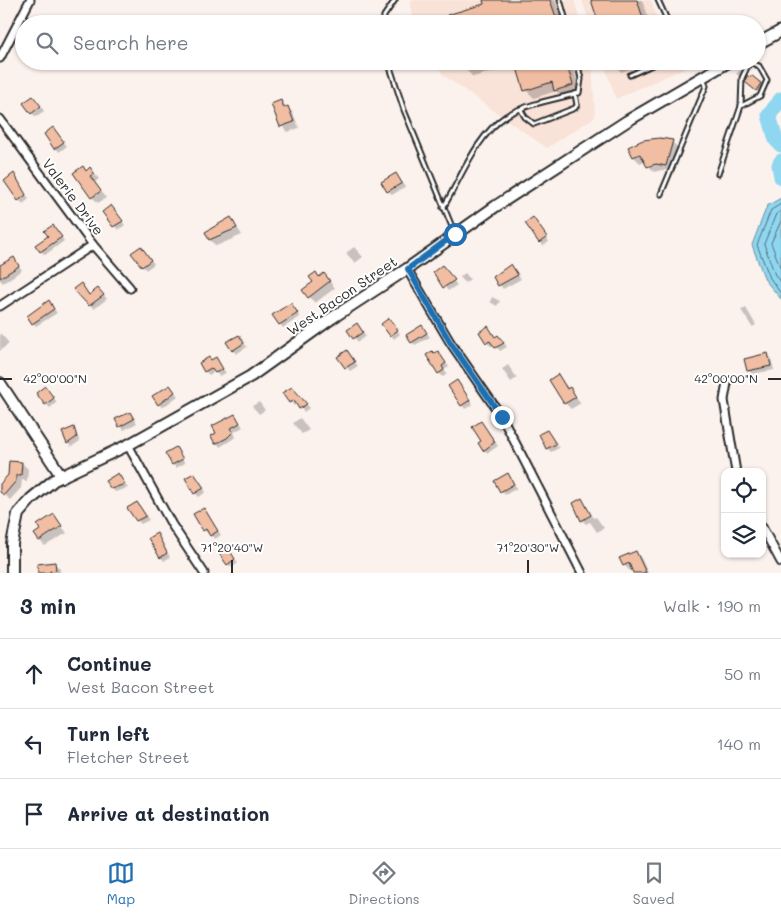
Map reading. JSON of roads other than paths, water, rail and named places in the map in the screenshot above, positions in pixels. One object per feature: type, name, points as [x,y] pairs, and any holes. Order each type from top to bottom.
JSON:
[{"type":"street","points":[[22,15],[30,0]]},
{"type":"street","points":[[0,58],[15,29]]},
{"type":"street","points":[[766,39],[781,31]]},
{"type":"street","name":"West Bacon Street","points":[[12,573],[12,544],[18,514],[31,499],[54,480],[128,444],[251,376],[332,318],[408,269],[455,234],[627,121],[716,70]]},
{"type":"street","name":"Valerie Drive","points":[[0,119],[94,245],[130,288]]},
{"type":"street","points":[[0,306],[94,245]]},
{"type":"street","points":[[408,269],[450,342],[502,417],[582,573]]},
{"type":"street","points":[[0,383],[62,477]]},
{"type":"street","points":[[727,384],[724,400],[735,468]]},
{"type":"street","points":[[128,444],[172,525],[204,573]]},
{"type":"street","points":[[766,534],[781,562]]},
{"type":"lane","points":[[385,15],[395,0]]},
{"type":"lane","points":[[560,0],[564,15]]},
{"type":"lane","points":[[658,0],[665,15]]},
{"type":"lane","points":[[391,70],[404,110],[455,234]]},
{"type":"lane","points":[[444,208],[486,136],[506,116],[579,93],[581,79],[579,70]]},
{"type":"lane","points":[[630,75],[640,70]]},
{"type":"lane","points":[[718,174],[741,106],[742,78],[746,70]]},
{"type":"lane","points":[[741,106],[760,96],[767,80],[761,70]]},
{"type":"lane","points":[[662,194],[706,86],[704,78]]},
{"type":"lane","points":[[521,110],[525,117],[534,124],[575,108],[577,106],[574,94]]},
{"type":"water","points":[[781,198],[781,299],[765,280],[752,245],[767,206]]},
{"type":"waterway","points":[[781,99],[769,115],[776,140],[781,145]]},
{"type":"waterway","points":[[781,161],[779,165],[781,177]]}]
